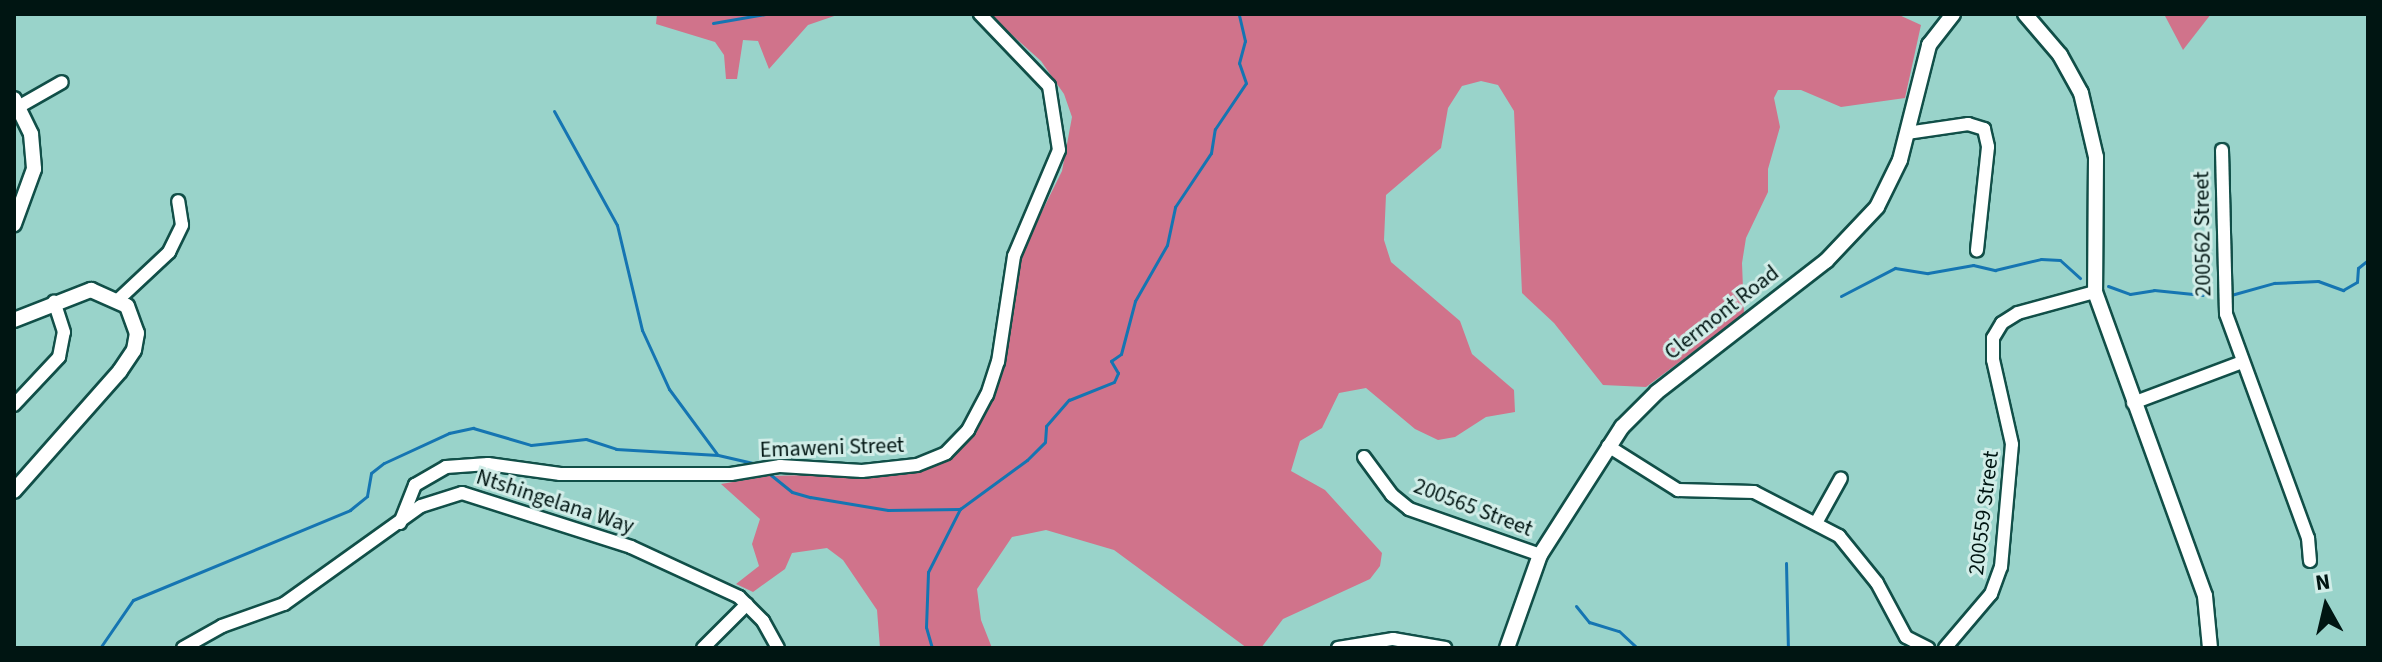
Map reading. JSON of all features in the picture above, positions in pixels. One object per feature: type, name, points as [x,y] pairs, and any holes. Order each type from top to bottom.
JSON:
[{"type":"street","name":"Emaweni Street","points":[[400,523],[415,485],[446,467],[488,464],[560,474],[752,471],[771,467],[862,471],[917,465],[946,453],[975,419],[998,362],[1014,256],[1054,166],[1060,133],[1049,86],[980,14]]},
{"type":"street","name":"Clermont Road","points":[[1507,648],[1540,555],[1608,446],[1657,392],[1853,235],[1891,185],[1929,45],[1953,14]]},
{"type":"street","points":[[2025,14],[2072,73],[2084,104],[2096,157],[2095,292],[2205,596],[2210,648]]},
{"type":"street","points":[[14,224],[34,169],[31,134],[17,103],[62,82]]},
{"type":"street","points":[[1907,133],[1968,124],[1984,129],[1988,147],[1977,250]]},
{"type":"street","name":"200562 Street","points":[[2222,150],[2222,295],[2242,362],[2308,538],[2310,561]]},
{"type":"street","points":[[119,299],[169,252],[182,225],[178,201]]},
{"type":"street","points":[[14,320],[91,290],[119,299],[135,321],[131,357],[14,491]]},
{"type":"street","name":"200559 Street","points":[[1945,648],[1991,594],[2001,567],[2012,444],[1993,360],[1993,338],[2002,323],[2018,313],[2095,292]]},
{"type":"street","points":[[14,405],[59,357],[64,332],[54,302]]},
{"type":"street","points":[[2133,403],[2242,362]]},
{"type":"street","points":[[1608,446],[1678,490],[1754,492],[1816,523],[1853,550],[1877,583],[1902,632],[1928,648]]},
{"type":"street","name":"200565 Street","points":[[1364,457],[1409,509],[1540,555]]},
{"type":"street","points":[[1816,523],[1841,478]]},
{"type":"street","name":"Ntshingelana Way","points":[[183,648],[222,626],[284,604],[435,498],[475,496],[631,547],[747,604],[778,648]]},
{"type":"street","points":[[703,648],[747,604]]},
{"type":"street","points":[[1338,648],[1393,639],[1445,648]]},
{"type":"shaded area","points":[[657,14],[840,14],[808,25],[769,69],[758,41],[743,40],[737,79],[726,79],[724,55],[715,42],[656,24]]},
{"type":"shaded area","points":[[989,14],[1897,14],[1921,25],[1905,98],[1841,107],[1801,90],[1778,90],[1774,98],[1780,127],[1768,169],[1768,192],[1746,238],[1742,263],[1744,314],[1646,387],[1603,385],[1554,323],[1522,293],[1514,111],[1498,85],[1481,81],[1462,86],[1448,108],[1441,148],[1386,195],[1384,240],[1391,262],[1460,321],[1472,354],[1514,390],[1515,412],[1486,417],[1455,437],[1438,440],[1415,429],[1366,388],[1339,393],[1322,428],[1300,441],[1291,471],[1325,490],[1382,553],[1380,566],[1370,579],[1283,619],[1261,648],[1247,648],[1114,550],[1046,530],[1012,537],[977,589],[981,620],[992,648],[880,648],[877,610],[843,560],[827,548],[792,553],[785,569],[753,592],[736,584],[759,566],[752,544],[760,519],[721,484],[768,476],[892,473],[940,462],[967,441],[980,421],[998,382],[1020,256],[1062,171],[1072,117],[1064,94],[1041,61]]},
{"type":"shaded area","points":[[2164,14],[2211,14],[2183,50]]},
{"type":"waterway","points":[[713,23],[765,14]]},
{"type":"waterway","points":[[932,648],[926,627],[928,572],[960,509],[1027,460],[1045,442],[1046,426],[1069,400],[1114,382],[1118,373],[1111,361],[1121,354],[1135,301],[1167,245],[1175,207],[1211,153],[1215,129],[1246,83],[1239,63],[1245,41],[1239,14]]},
{"type":"waterway","points":[[554,111],[617,225],[642,330],[669,389],[717,454]]},
{"type":"waterway","points":[[1841,296],[1895,268],[1928,273],[1973,265],[1995,270],[2041,259],[2060,260],[2080,278]]},
{"type":"waterway","points":[[2231,295],[2274,283],[2318,281],[2343,290],[2357,282],[2358,268],[2368,260]]},
{"type":"waterway","points":[[2108,286],[2130,294],[2154,290],[2203,295]]},
{"type":"waterway","points":[[100,648],[133,600],[350,510],[367,496],[371,473],[384,463],[449,433],[473,428],[531,445],[586,439],[616,449],[718,455],[756,464]]},
{"type":"waterway","points":[[766,471],[792,492],[810,497],[888,510],[960,509]]},
{"type":"waterway","points":[[1786,563],[1788,648]]},
{"type":"waterway","points":[[1576,606],[1589,622],[1619,631],[1637,648]]}]
